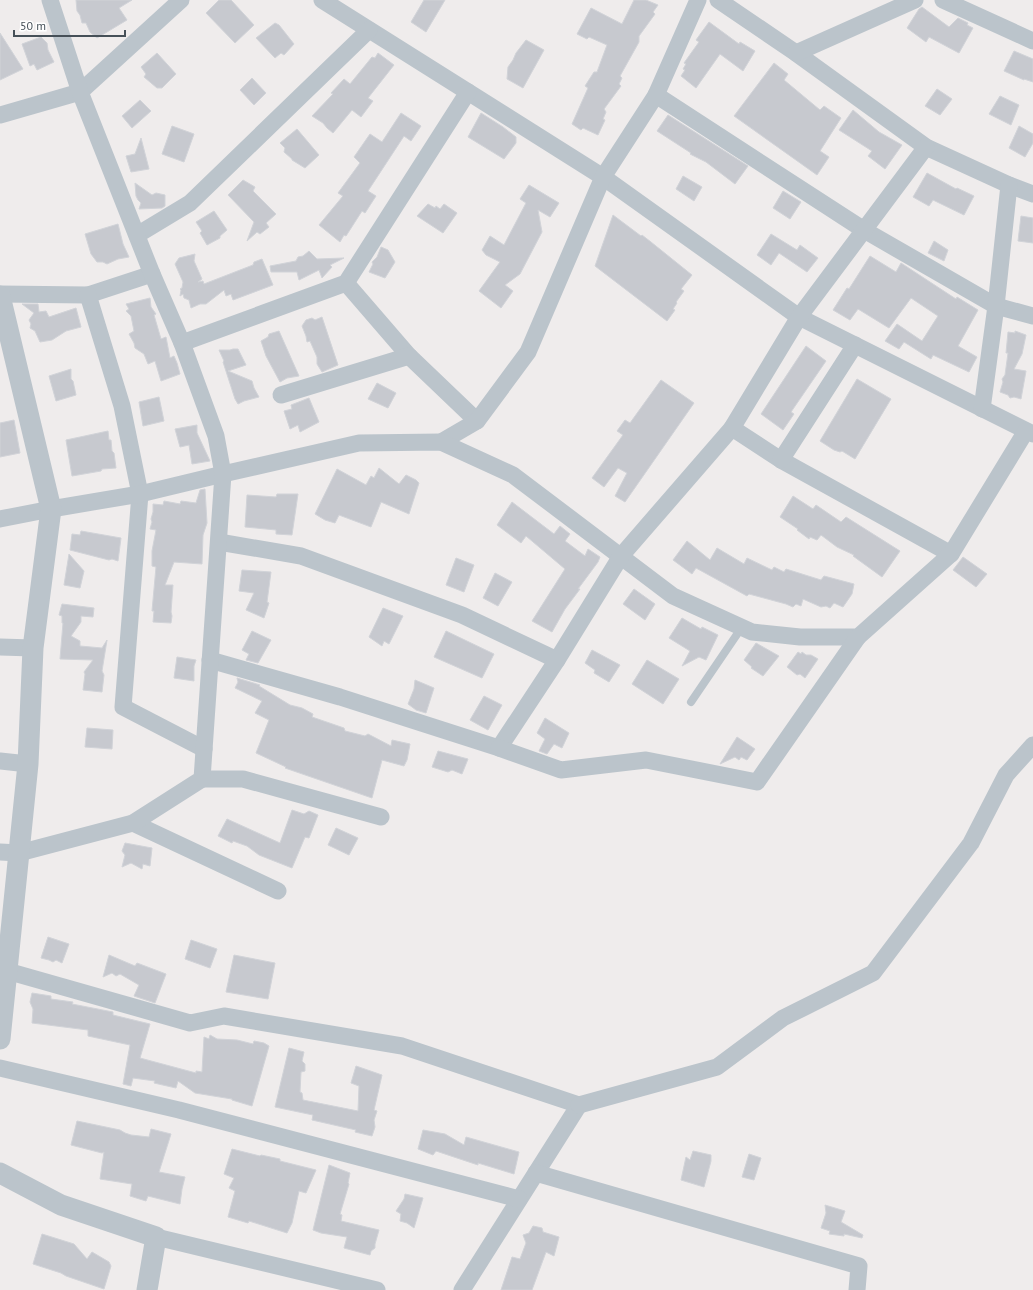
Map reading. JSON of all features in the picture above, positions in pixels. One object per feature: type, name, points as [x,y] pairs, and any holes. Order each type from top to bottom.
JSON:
[{"type":"street","points":[[50,0],[80,92],[152,274],[182,343],[216,436],[223,474],[202,779]]},
{"type":"street","points":[[0,115],[80,92],[181,0]]},
{"type":"street","points":[[210,660],[340,697],[499,748],[561,770],[646,760],[757,782],[858,637],[951,554],[1030,432],[799,317],[603,177],[322,0]]},
{"type":"street","points":[[441,442],[478,421],[528,352],[603,177],[656,95],[698,0]]},
{"type":"street","points":[[718,0],[796,53],[926,147],[1009,185],[1033,194]]},
{"type":"street","points":[[796,53],[915,0]]},
{"type":"street","points":[[943,0],[1033,41]]},
{"type":"street","points":[[137,235],[190,203],[369,30]]},
{"type":"street","points":[[182,343],[346,283],[468,92]]},
{"type":"street","points":[[656,95],[864,230],[996,306],[1033,316]]},
{"type":"street","points":[[499,748],[557,660],[621,556],[732,428],[799,317],[926,147]]},
{"type":"street","points":[[982,409],[996,306],[1009,185]]},
{"type":"street","points":[[0,1039],[7,971],[9,853],[28,764],[32,648],[51,508],[0,295],[88,295],[152,274]]},
{"type":"street","points":[[346,283],[409,356],[478,421]]},
{"type":"street","points":[[88,295],[122,406],[140,494],[123,706],[204,749]]},
{"type":"street","points":[[781,460],[855,345]]},
{"type":"street","points":[[282,395],[409,356]]},
{"type":"street","points":[[732,428],[781,460],[951,554]]},
{"type":"street","points":[[0,519],[51,508],[140,494],[359,444],[441,442],[513,475],[672,596],[752,632],[800,637],[858,637]]},
{"type":"street","points":[[218,542],[301,556],[462,615],[557,660]]},
{"type":"street","points":[[0,647],[32,648]]},
{"type":"street","points":[[7,971],[190,1022],[224,1016],[402,1046],[579,1105],[717,1067],[783,1018],[873,973],[971,844],[1006,775],[1033,744]]},
{"type":"street","points":[[0,761],[28,764]]},
{"type":"street","points":[[9,853],[133,823],[202,779],[243,780],[382,817]]},
{"type":"street","points":[[133,823],[278,891]]},
{"type":"street","points":[[0,1068],[179,1110],[520,1200]]},
{"type":"street","points":[[462,1290],[579,1105]]},
{"type":"street","points":[[0,1173],[61,1205],[156,1237],[377,1290]]},
{"type":"street","points":[[536,1173],[859,1266],[857,1290]]},
{"type":"street","points":[[147,1290],[156,1237]]},
{"type":"lane","points":[[691,702],[742,627]]},
{"type":"building","points":[[76,0],[132,0],[119,8],[127,20],[97,38],[90,32],[86,23],[82,23],[80,15],[77,11]]},
{"type":"building","points":[[219,0],[231,0],[254,25],[235,43],[206,13]]},
{"type":"building","points":[[424,0],[445,0],[426,32],[411,22]]},
{"type":"building","points":[[634,0],[646,0],[658,5],[653,12],[655,14],[639,36],[639,42],[620,76],[622,78],[619,84],[621,86],[604,109],[606,112],[603,119],[605,120],[598,135],[583,128],[581,130],[572,124],[588,88],[585,86],[594,72],[597,72],[607,45],[589,37],[587,39],[577,34],[591,8],[622,24]]},
{"type":"building","points":[[922,7],[949,27],[958,18],[968,23],[967,25],[973,28],[959,53],[929,37],[926,42],[907,28],[919,9]]},
{"type":"building","points":[[709,22],[739,44],[740,42],[755,51],[743,71],[720,54],[696,88],[681,76],[685,70],[683,69],[686,64],[684,63],[699,42],[696,40]]},
{"type":"building","points":[[275,23],[279,25],[294,44],[284,55],[281,53],[275,58],[256,38]]},
{"type":"building","points":[[0,33],[23,69],[0,80]]},
{"type":"building","points":[[41,37],[47,43],[48,50],[54,62],[37,70],[34,64],[30,66],[22,44]]},
{"type":"building","points":[[526,40],[544,50],[523,88],[507,79],[508,67]]},
{"type":"building","points":[[1014,51],[1033,59],[1033,82],[1024,80],[1004,71]]},
{"type":"building","points":[[157,53],[176,74],[162,88],[157,88],[144,77],[146,74],[141,67]]},
{"type":"building","points":[[378,53],[394,65],[368,98],[373,101],[361,117],[352,110],[333,133],[323,123],[312,116],[333,94],[331,93],[344,79],[350,84],[372,57],[375,58]]},
{"type":"building","points":[[774,63],[788,74],[784,80],[820,110],[824,106],[841,118],[820,151],[829,157],[817,175],[734,116]]},
{"type":"building","points":[[252,78],[266,93],[254,105],[240,90]]},
{"type":"building","points":[[937,89],[952,99],[940,115],[925,106]]},
{"type":"building","points":[[1000,96],[1019,105],[1011,125],[989,114]]},
{"type":"building","points":[[140,100],[151,111],[132,128],[122,116]]},
{"type":"building","points":[[853,110],[879,132],[902,145],[885,169],[868,156],[872,151],[839,130]]},
{"type":"building","points":[[401,113],[421,126],[411,141],[404,136],[368,191],[376,196],[365,213],[362,211],[346,236],[344,235],[340,242],[319,225],[343,196],[338,193],[360,163],[354,157],[370,134],[382,142]]},
{"type":"building","points":[[481,113],[516,137],[516,143],[504,159],[468,137]]},
{"type":"building","points":[[668,115],[748,166],[735,184],[706,162],[690,154],[691,153],[657,131]]},
{"type":"building","points":[[172,126],[194,134],[184,162],[162,154]]},
{"type":"building","points":[[1019,126],[1033,134],[1033,143],[1025,157],[1009,148]]},
{"type":"building","points":[[297,129],[319,155],[305,168],[292,160],[284,152],[285,148],[280,143]]},
{"type":"building","points":[[141,138],[149,169],[131,172],[126,156],[135,154]]},
{"type":"building","points":[[927,173],[956,189],[957,188],[974,196],[964,215],[933,200],[929,206],[913,197]]},
{"type":"building","points":[[683,176],[702,187],[694,201],[676,189]]},
{"type":"building","points":[[243,180],[255,187],[253,191],[276,214],[266,223],[269,227],[260,234],[257,232],[247,241],[254,222],[228,195]]},
{"type":"building","points":[[135,183],[152,195],[156,193],[165,195],[165,206],[162,208],[139,209],[141,203],[136,196]]},
{"type":"building","points":[[529,185],[559,203],[550,217],[538,210],[542,232],[520,274],[505,285],[513,291],[501,308],[479,291],[500,262],[486,255],[482,250],[490,236],[504,245],[526,203],[520,199]]},
{"type":"building","points":[[783,191],[801,202],[790,219],[773,208]]},
{"type":"building","points":[[428,204],[435,208],[436,206],[440,209],[444,204],[457,213],[443,233],[417,216]]},
{"type":"building","points":[[214,211],[227,230],[220,236],[220,238],[207,245],[200,233],[202,231],[196,222]]},
{"type":"building","points":[[613,215],[641,236],[642,235],[692,275],[681,289],[684,291],[676,302],[677,303],[673,309],[675,310],[667,321],[595,266]]},
{"type":"building","points":[[1021,216],[1033,218],[1033,243],[1018,241]]},
{"type":"building","points":[[118,224],[123,244],[129,257],[118,259],[107,264],[97,262],[91,254],[85,234]]},
{"type":"building","points":[[771,234],[797,250],[800,245],[818,258],[807,272],[779,253],[771,265],[757,255]]},
{"type":"building","points":[[934,241],[948,250],[944,261],[928,253]]},
{"type":"building","points":[[381,247],[388,250],[395,262],[385,278],[369,272],[373,264],[372,262],[377,257]]},
{"type":"building","points":[[309,251],[317,259],[344,258],[330,265],[332,267],[322,278],[319,270],[299,280],[297,272],[271,272],[270,266],[296,261],[298,257],[303,256]]},
{"type":"building","points":[[195,254],[194,261],[202,279],[198,282],[203,281],[204,284],[253,265],[254,262],[262,259],[273,285],[233,300],[231,294],[226,296],[224,290],[206,304],[200,304],[191,308],[189,300],[184,298],[183,294],[180,296],[180,289],[182,288],[183,282],[175,264],[179,258]]},
{"type":"building","points":[[870,256],[896,272],[901,263],[956,299],[957,297],[978,310],[958,346],[977,357],[969,372],[933,355],[931,359],[904,342],[899,349],[885,341],[897,324],[922,341],[938,316],[911,298],[889,328],[858,309],[850,320],[833,310],[847,288],[849,289]]},
{"type":"building","points":[[150,298],[151,307],[156,314],[154,315],[161,339],[166,337],[170,358],[174,356],[180,374],[161,381],[155,361],[148,364],[144,354],[135,348],[129,334],[134,331],[131,316],[126,311],[129,309],[126,304]]},
{"type":"building","points":[[22,304],[38,304],[39,312],[46,311],[49,317],[76,308],[81,327],[66,331],[52,340],[40,342],[35,331],[30,328],[31,324],[29,320],[34,313]]},
{"type":"building","points":[[322,317],[338,365],[322,372],[317,364],[317,357],[310,341],[307,342],[302,326],[306,320],[312,318],[315,320]]},
{"type":"building","points":[[279,331],[299,376],[287,378],[280,382],[266,356],[261,341],[268,337],[269,334]]},
{"type":"building","points":[[1015,331],[1026,335],[1022,354],[1014,369],[1026,371],[1021,399],[1014,397],[1010,398],[1008,395],[1000,392],[1003,382],[1002,379],[1005,375],[1008,353],[1006,353],[1008,332],[1015,333]]},
{"type":"building","points":[[806,346],[826,361],[791,412],[794,414],[783,430],[761,414]]},
{"type":"building","points":[[238,349],[246,365],[228,371],[252,381],[259,397],[238,404],[219,350]]},
{"type":"building","points":[[71,369],[71,379],[73,381],[76,395],[56,401],[49,376]]},
{"type":"building","points":[[857,379],[891,399],[855,459],[842,451],[840,452],[834,450],[820,441]]},
{"type":"building","points":[[661,380],[694,403],[625,502],[615,496],[627,473],[618,468],[604,487],[592,478],[623,435],[617,431],[625,420],[630,423]]},
{"type":"building","points":[[377,383],[396,393],[388,408],[368,399]]},
{"type":"building","points":[[159,397],[164,421],[143,426],[139,402]]},
{"type":"building","points":[[309,398],[319,422],[300,432],[298,425],[290,429],[284,411],[292,409],[291,405]]},
{"type":"building","points":[[14,420],[20,453],[0,457],[0,423]]},
{"type":"building","points":[[197,425],[197,433],[210,461],[192,464],[189,445],[180,447],[175,429]]},
{"type":"building","points":[[108,431],[112,451],[114,453],[116,468],[102,469],[101,471],[72,476],[66,440]]},
{"type":"building","points":[[379,468],[399,484],[406,475],[419,483],[409,514],[381,502],[371,527],[339,515],[335,523],[325,520],[315,514],[337,469],[366,485],[371,476],[374,478]]},
{"type":"building","points":[[205,489],[207,523],[203,535],[202,564],[174,562],[165,585],[173,585],[171,623],[153,622],[154,611],[152,611],[156,567],[152,566],[152,551],[156,530],[150,529],[153,504],[163,505],[164,501],[180,504],[181,501],[196,503],[200,490]]},
{"type":"building","points":[[277,494],[298,494],[292,535],[276,534],[276,530],[245,527],[247,495],[276,497]]},
{"type":"building","points":[[793,496],[813,509],[816,505],[841,522],[846,517],[900,551],[882,577],[853,556],[854,555],[837,547],[821,535],[817,540],[810,537],[809,539],[797,530],[798,529],[780,517]]},
{"type":"building","points":[[512,502],[554,534],[560,526],[570,534],[565,541],[585,556],[588,549],[600,557],[578,589],[580,589],[565,609],[552,632],[532,621],[565,569],[526,536],[521,543],[497,525]]},
{"type":"building","points":[[81,531],[121,538],[118,561],[70,550],[72,534],[80,535]]},
{"type":"building","points":[[687,541],[710,560],[717,548],[744,564],[747,558],[772,570],[774,567],[784,572],[786,569],[821,580],[824,576],[854,584],[852,594],[843,607],[834,603],[830,608],[826,606],[821,607],[803,599],[801,606],[796,604],[793,607],[749,594],[747,596],[696,568],[692,574],[673,560]]},
{"type":"building","points":[[69,554],[84,571],[80,588],[64,585]]},
{"type":"building","points":[[963,557],[987,574],[976,587],[953,570]]},
{"type":"building","points":[[456,558],[474,565],[464,592],[446,585]]},
{"type":"building","points":[[242,570],[271,572],[267,602],[269,603],[264,618],[246,610],[254,593],[239,591]]},
{"type":"building","points":[[495,573],[512,582],[498,606],[483,598]]},
{"type":"building","points":[[634,589],[655,604],[645,620],[623,604]]},
{"type":"building","points":[[62,604],[94,608],[93,617],[81,616],[81,622],[71,636],[80,641],[80,646],[102,648],[107,640],[102,671],[104,675],[102,692],[83,690],[84,672],[93,660],[60,659],[63,623],[62,616],[59,615]]},
{"type":"building","points":[[383,608],[403,616],[389,644],[384,641],[382,646],[369,637]]},
{"type":"building","points":[[682,618],[701,629],[702,627],[718,635],[706,660],[699,657],[682,666],[690,651],[669,638]]},
{"type":"building","points":[[252,631],[271,640],[258,663],[246,660],[249,654],[242,650]]},
{"type":"building","points":[[446,631],[494,654],[482,678],[434,657]]},
{"type":"building","points":[[756,643],[779,656],[763,676],[751,668],[752,667],[744,660]]},
{"type":"building","points":[[592,650],[620,665],[609,682],[594,673],[595,670],[585,663]]},
{"type":"building","points":[[798,652],[801,654],[802,652],[806,655],[811,655],[818,659],[805,678],[800,674],[797,675],[787,667]]},
{"type":"building","points":[[177,657],[196,660],[194,666],[194,681],[174,678]]},
{"type":"building","points":[[647,660],[679,679],[663,704],[632,684]]},
{"type":"building","points":[[237,678],[260,685],[259,686],[290,705],[302,708],[313,714],[312,717],[344,728],[345,731],[365,736],[368,734],[391,746],[392,740],[410,744],[407,760],[404,766],[382,760],[372,798],[285,768],[286,767],[256,753],[269,720],[255,713],[262,701],[235,688],[238,682]]},
{"type":"building","points":[[415,680],[434,688],[426,713],[416,710],[408,704],[414,689]]},
{"type":"building","points":[[484,696],[502,705],[488,730],[470,720]]},
{"type":"building","points":[[545,718],[569,733],[562,748],[554,744],[547,754],[539,751],[545,739],[537,733]]},
{"type":"building","points":[[87,728],[113,730],[112,749],[85,747]]},
{"type":"building","points":[[737,737],[755,749],[747,760],[741,757],[739,760],[735,757],[720,764]]},
{"type":"building","points":[[438,751],[468,759],[462,774],[452,770],[448,772],[432,767]]},
{"type":"building","points":[[292,810],[304,814],[309,811],[318,815],[309,838],[305,837],[292,868],[259,855],[247,846],[233,841],[232,843],[218,836],[227,819],[280,843]]},
{"type":"building","points":[[336,828],[358,838],[349,855],[328,845]]},
{"type":"building","points":[[125,843],[152,848],[150,866],[143,864],[142,869],[131,863],[122,867],[125,855],[122,851]]},
{"type":"building","points":[[48,937],[69,944],[62,963],[56,960],[53,962],[41,958]]},
{"type":"building","points":[[191,940],[217,949],[210,968],[185,959]]},
{"type":"building","points":[[109,955],[135,966],[137,963],[166,974],[155,1003],[134,996],[139,985],[120,974],[116,976],[112,973],[103,977]]},
{"type":"building","points":[[234,955],[275,963],[268,999],[226,992]]},
{"type":"building","points":[[32,993],[51,996],[51,999],[73,1002],[72,1004],[113,1012],[113,1015],[150,1024],[140,1058],[196,1073],[196,1071],[202,1072],[204,1037],[209,1039],[210,1035],[217,1039],[237,1040],[253,1044],[254,1041],[264,1043],[269,1046],[252,1106],[232,1099],[195,1093],[178,1081],[176,1088],[154,1083],[155,1081],[133,1078],[131,1086],[123,1084],[130,1045],[88,1036],[88,1030],[32,1023],[33,1009],[30,1002]]},
{"type":"building","points":[[289,1048],[304,1052],[302,1061],[305,1064],[305,1071],[301,1072],[300,1092],[302,1093],[303,1100],[358,1111],[359,1086],[351,1083],[356,1066],[382,1075],[374,1110],[377,1111],[372,1136],[355,1132],[356,1130],[312,1120],[313,1115],[275,1107]]},
{"type":"building","points":[[77,1121],[120,1130],[131,1135],[149,1137],[151,1129],[171,1134],[159,1172],[185,1177],[180,1204],[148,1196],[146,1201],[130,1196],[132,1184],[100,1179],[104,1152],[102,1153],[71,1145]]},
{"type":"building","points":[[423,1130],[445,1134],[464,1145],[466,1137],[519,1152],[514,1174],[478,1163],[478,1165],[436,1151],[433,1155],[418,1149]]},
{"type":"building","points":[[232,1149],[280,1159],[280,1161],[316,1170],[306,1193],[299,1191],[292,1223],[287,1233],[249,1221],[248,1223],[228,1217],[235,1191],[229,1188],[234,1178],[224,1174]]},
{"type":"building","points":[[693,1151],[711,1155],[711,1161],[704,1187],[681,1180],[686,1157],[690,1160]]},
{"type":"building","points":[[749,1154],[761,1158],[754,1180],[742,1177]]},
{"type":"building","points":[[329,1165],[350,1173],[349,1184],[340,1214],[342,1215],[341,1221],[379,1230],[375,1248],[371,1251],[370,1255],[344,1248],[347,1237],[321,1233],[313,1230]]},
{"type":"building","points":[[405,1194],[423,1198],[414,1228],[407,1223],[400,1221],[401,1214],[396,1211],[404,1199]]},
{"type":"building","points":[[825,1205],[845,1211],[841,1222],[863,1235],[862,1238],[844,1234],[844,1236],[829,1234],[830,1231],[821,1228],[826,1213]]},
{"type":"building","points":[[533,1226],[542,1228],[543,1232],[559,1237],[554,1256],[546,1252],[532,1290],[501,1290],[512,1257],[520,1259],[526,1243],[523,1235],[529,1233]]},
{"type":"building","points":[[42,1234],[74,1244],[87,1259],[92,1252],[109,1262],[111,1266],[104,1289],[33,1264]]}]
